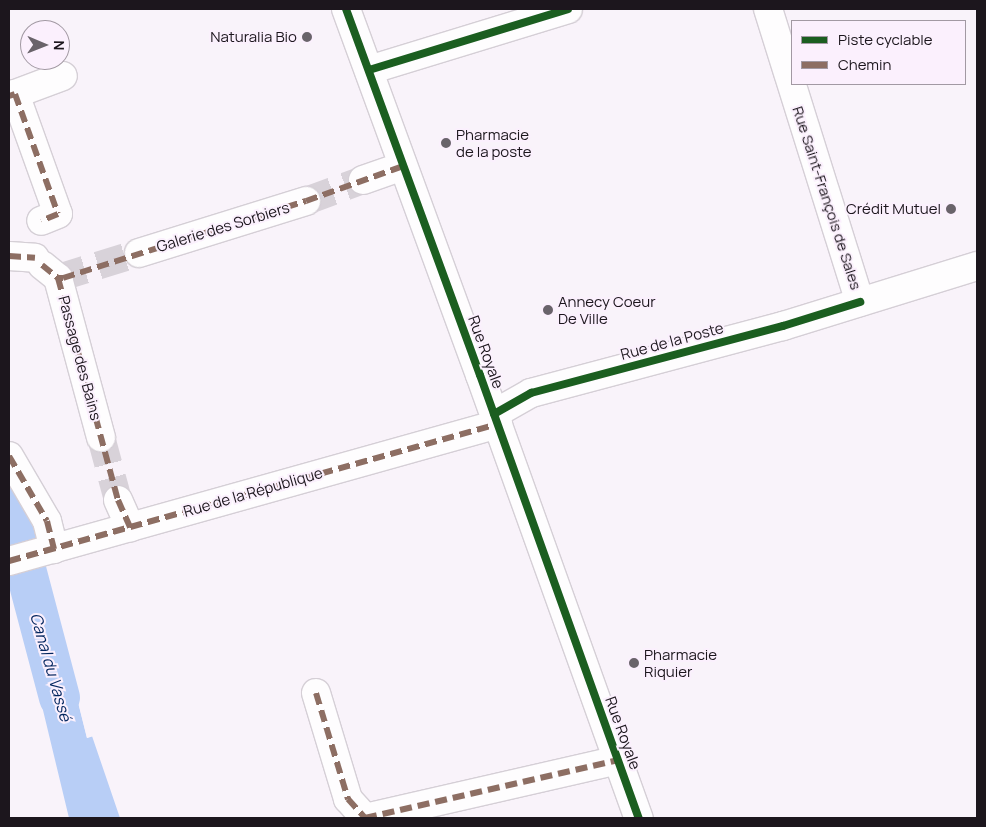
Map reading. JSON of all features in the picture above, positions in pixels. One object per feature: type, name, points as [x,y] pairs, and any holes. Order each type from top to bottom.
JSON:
[{"type":"street","name":"Rue Royale","points":[[346,9],[496,418],[638,818]]},
{"type":"street","points":[[369,70],[568,9]]},
{"type":"street","name":"Rue Saint-François de Sales","points":[[768,9],[791,82]]},
{"type":"street","points":[[41,221],[58,214],[12,95],[62,76]]},
{"type":"street","name":"Rue Saint-François de Sales","points":[[792,85],[860,302]]},
{"type":"street","points":[[363,180],[403,166]]},
{"type":"street","name":"Galerie des Sorbiers","points":[[139,253],[306,201]]},
{"type":"street","name":"Passage des Bains","points":[[9,256],[45,267],[101,437]]},
{"type":"street","name":"Rue de la Poste","points":[[496,418],[531,392],[783,326],[977,266]]},
{"type":"street","name":"Rue de la République","points":[[9,561],[496,418]]},
{"type":"street","points":[[9,456],[47,521],[52,549]]},
{"type":"street","points":[[118,500],[130,527]]},
{"type":"street","points":[[316,693],[348,799],[365,818],[618,760]]},
{"type":"water","points":[[9,468],[42,522],[9,532]]},
{"type":"water","points":[[62,638],[87,738],[92,736],[120,818],[69,818],[28,648]]},
{"type":"pier","points":[[61,636],[64,638],[88,735],[93,734],[94,736],[87,738],[62,638],[28,648],[27,646]]},
{"type":"waterway","name":"Canal du Vassé","points":[[9,516],[13,523],[59,697]]},
{"type":"tunnel","points":[[306,201],[363,180]]},
{"type":"tunnel","points":[[58,278],[139,253]]},
{"type":"tunnel","points":[[101,437],[118,500]]},
{"type":"marked path","points":[[9,96],[15,94],[58,214],[41,221]]},
{"type":"marked path","points":[[42,265],[58,278],[63,278],[306,201],[403,166]]},
{"type":"marked path","points":[[9,256],[35,258]]},
{"type":"marked path","points":[[58,278],[118,500],[130,527]]},
{"type":"marked path","points":[[9,561],[498,424]]},
{"type":"marked path","points":[[9,456],[47,521],[54,549]]},
{"type":"marked path","points":[[316,693],[348,799],[365,818],[618,760]]},
{"type":"cycle path","points":[[346,9],[639,818]]},
{"type":"cycle path","points":[[369,70],[568,9]]},
{"type":"cycle path","points":[[494,414],[531,393],[783,326],[860,302]]},
{"type":"place","name":"Naturalia Bio","points":[[307,37]]},
{"type":"place","name":"Pharmacie de la poste","points":[[446,143]]},
{"type":"place","name":"Crédit Mutuel","points":[[951,209]]},
{"type":"place","name":"Annecy Coeur De Ville","points":[[548,310]]},
{"type":"place","name":"Pharmacie Riquier","points":[[634,663]]}]
